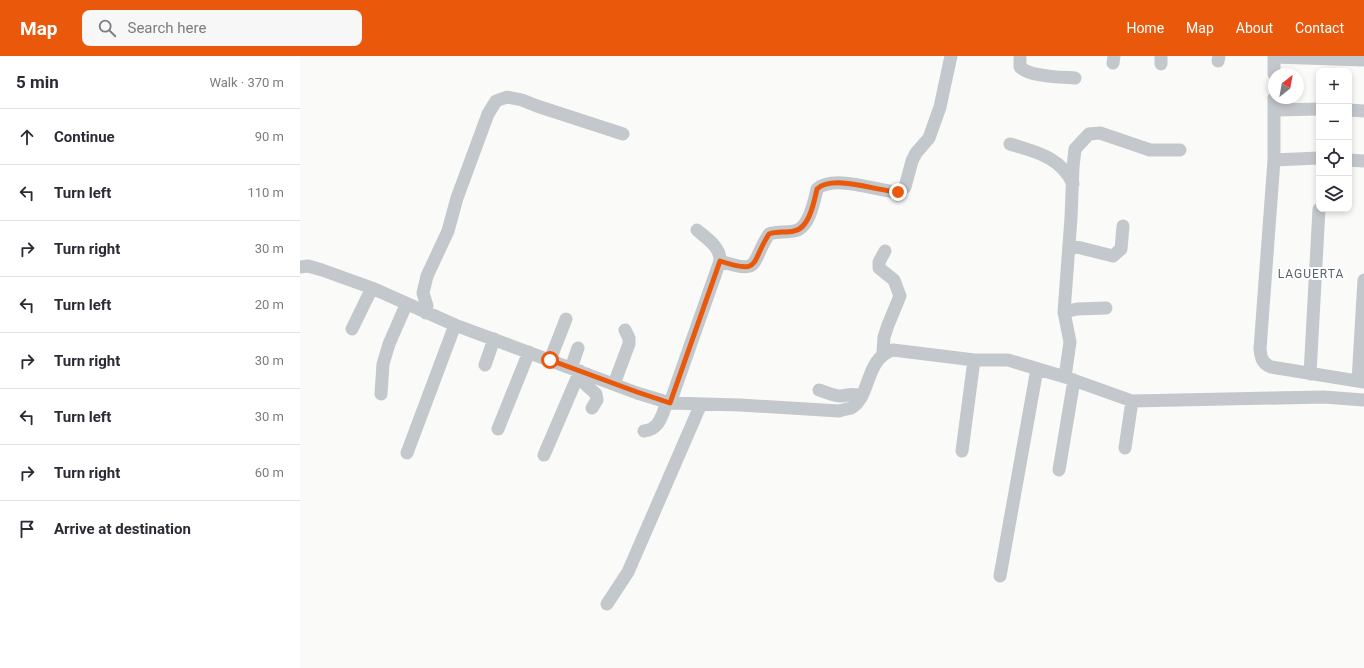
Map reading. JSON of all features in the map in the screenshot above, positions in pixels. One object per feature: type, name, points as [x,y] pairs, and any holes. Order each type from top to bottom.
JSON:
[{"type":"street","points":[[720,261],[740,268],[748,268],[755,263],[769,234],[777,231],[793,232],[800,229],[805,224],[817,189],[821,186],[838,183],[856,184],[898,192],[905,187],[906,177],[916,153],[929,138],[943,95],[951,56]]},
{"type":"street","points":[[1020,56],[1020,67],[1023,71],[1035,74],[1075,78]]},
{"type":"street","points":[[1274,68],[1274,57],[1364,60]]},
{"type":"street","points":[[426,314],[427,306],[423,293],[427,276],[448,231],[457,198],[488,114],[496,101],[507,97],[522,100],[623,134]]},
{"type":"street","points":[[1316,109],[1274,104],[1274,160],[1260,349],[1262,360],[1265,365],[1361,382],[1364,280]]},
{"type":"street","points":[[1352,110],[1364,111]]},
{"type":"street","points":[[1059,470],[1070,378],[1070,342],[1064,312],[1075,149],[1089,134],[1100,133],[1150,150],[1180,150]]},
{"type":"street","points":[[1010,144],[1054,160],[1069,175],[1072,184]]},
{"type":"street","points":[[1274,160],[1316,158]]},
{"type":"street","points":[[1352,160],[1364,161]]},
{"type":"street","points":[[1310,374],[1319,212]]},
{"type":"street","points":[[1069,245],[1113,256],[1121,249],[1123,226]]},
{"type":"street","points":[[644,431],[652,430],[658,425],[668,402],[720,261],[719,252],[697,230]]},
{"type":"street","points":[[300,267],[308,266],[322,270],[372,288],[426,314],[614,384],[668,402],[839,411],[851,408],[861,396],[876,363],[883,353],[886,331],[900,296],[894,280],[879,268],[879,262],[885,251]]},
{"type":"street","points":[[352,329],[372,288]]},
{"type":"street","points":[[381,394],[383,364],[389,344],[406,305]]},
{"type":"street","points":[[1064,312],[1077,309],[1106,308]]},
{"type":"street","points":[[550,360],[566,319]]},
{"type":"street","points":[[407,452],[455,325]]},
{"type":"street","points":[[614,384],[629,344],[629,338],[625,330]]},
{"type":"street","points":[[485,365],[494,339]]},
{"type":"street","points":[[578,348],[579,371],[585,383],[596,394],[597,400],[592,408]]},
{"type":"street","points":[[883,353],[893,350],[974,360],[1008,360],[1070,378],[1132,401],[1324,397],[1364,400]]},
{"type":"street","points":[[498,429],[529,352]]},
{"type":"street","points":[[962,451],[974,360]]},
{"type":"street","points":[[1000,576],[1037,369]]},
{"type":"street","points":[[544,456],[579,371]]},
{"type":"street","points":[[819,390],[842,396],[853,394],[861,396]]},
{"type":"street","points":[[1125,448],[1132,401]]},
{"type":"street","points":[[607,604],[628,572],[701,404]]},
{"type":"district","name":"LAGUERTA","points":[[1311,274]]},
{"type":"route","points":[[550,360],[670,403],[720,261],[740,268],[748,268],[755,263],[769,234],[777,231],[793,232],[800,229],[805,224],[817,189],[826,184],[856,184],[898,192]]}]
